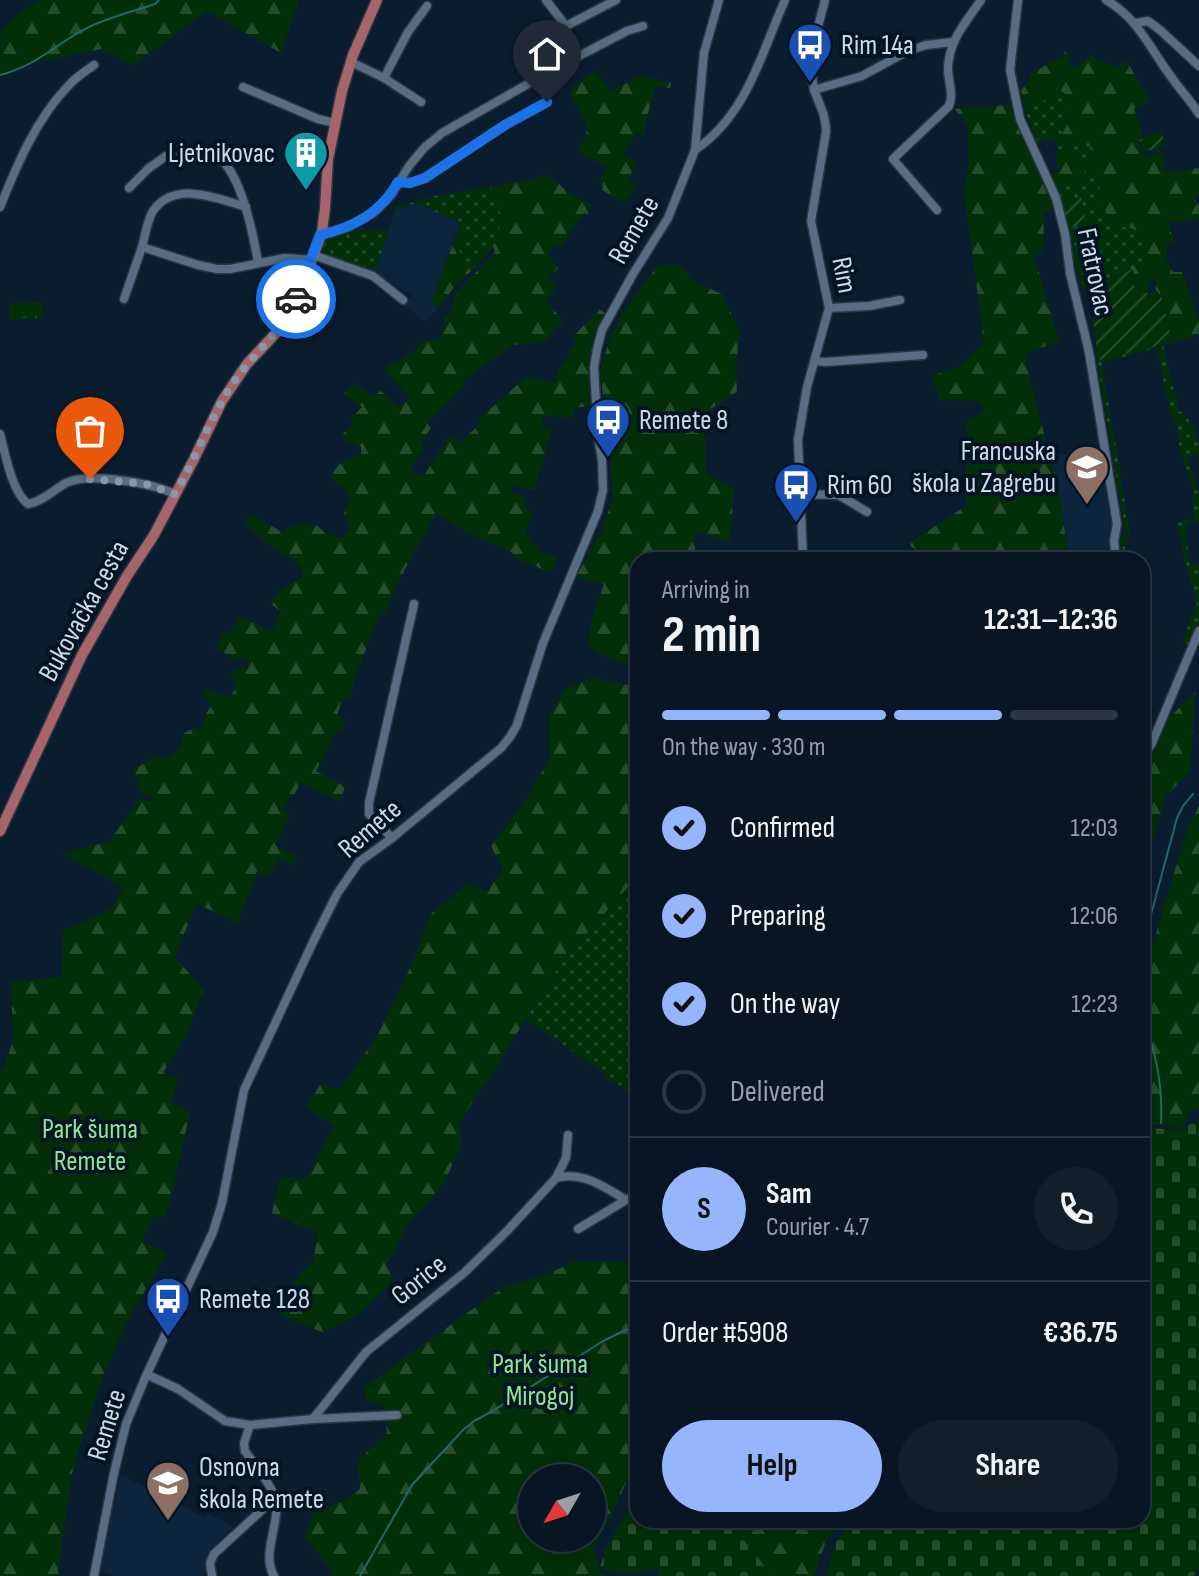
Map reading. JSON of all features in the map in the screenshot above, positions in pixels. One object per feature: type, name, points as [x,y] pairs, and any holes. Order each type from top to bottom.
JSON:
[{"type":"main road","name":"Bukovačka cesta","points":[[0,831],[82,655],[127,576],[151,541],[222,401],[247,364],[276,333],[289,313],[320,235],[328,161],[342,91],[377,0]]},
{"type":"street","points":[[546,0],[566,26],[616,0]]},
{"type":"street","points":[[695,150],[704,53],[719,0]]},
{"type":"street","points":[[695,150],[732,115],[749,87],[785,0]]},
{"type":"street","name":"Rim","points":[[802,552],[798,440],[807,387],[829,308],[811,221],[826,132],[826,117],[814,90],[813,48],[825,0]]},
{"type":"street","points":[[937,210],[893,159],[949,106],[948,70],[953,42],[981,0]]},
{"type":"street","name":"Fratrovac","points":[[1018,0],[1010,70],[1020,119],[1056,198],[1065,234],[1070,273],[1089,352],[1117,524],[1115,552]]},
{"type":"street","points":[[1106,0],[1119,7],[1135,23],[1199,114]]},
{"type":"street","points":[[384,78],[408,32],[427,6]]},
{"type":"street","points":[[1135,23],[1148,21],[1199,66]]},
{"type":"street","points":[[320,235],[348,227],[373,213],[391,195],[424,148],[442,133],[519,88],[627,31],[643,26]]},
{"type":"street","points":[[814,90],[862,76],[908,51],[953,42]]},
{"type":"street","points":[[351,62],[384,78],[421,102]]},
{"type":"street","points":[[0,207],[40,122],[67,86],[94,65]]},
{"type":"street","points":[[243,87],[318,119],[335,123]]},
{"type":"street","points":[[398,182],[410,183],[425,178],[505,125],[547,102]]},
{"type":"street","name":"Remete","points":[[94,1576],[126,1424],[213,1232],[222,1203],[244,1090],[337,894],[359,862],[501,748],[517,725],[543,643],[588,538],[603,490],[594,368],[602,330],[668,218],[695,150]]},
{"type":"street","points":[[129,188],[166,156],[223,161],[246,207],[258,262]]},
{"type":"street","points":[[124,299],[153,212],[165,199],[185,193],[246,207]]},
{"type":"street","points":[[142,247],[217,269],[285,258],[312,258],[373,276],[403,300]]},
{"type":"street","points":[[829,308],[869,306],[900,300]]},
{"type":"street","points":[[815,361],[923,355]]},
{"type":"street","points":[[0,434],[19,495],[28,504],[64,484],[81,479],[146,484],[175,494]]},
{"type":"street","points":[[798,494],[839,495],[867,512]]},
{"type":"street","points":[[392,838],[369,814],[369,803],[414,604]]},
{"type":"street","points":[[1150,746],[1199,631]]},
{"type":"street","name":"Gorice","points":[[313,1419],[366,1352],[464,1273],[556,1178],[566,1158],[568,1135]]},
{"type":"street","points":[[556,1178],[589,1179],[626,1200]]},
{"type":"street","points":[[578,1229],[630,1198]]},
{"type":"street","points":[[146,1376],[178,1389],[225,1421],[250,1425],[397,1415]]},
{"type":"street","points":[[250,1425],[244,1443],[245,1451],[276,1497],[270,1557],[274,1576]]},
{"type":"street","points":[[212,1576],[210,1563],[214,1554],[276,1497]]},
{"type":"shaded area","points":[[416,203],[460,223],[431,302],[438,308],[426,322],[404,305],[412,296],[376,273],[395,210]]},
{"type":"shaded area","points":[[1101,450],[1113,525],[1114,552],[1068,552],[1060,497],[1049,456]]},
{"type":"shaded area","name":"Osnovna škola Remete","points":[[121,1475],[205,1518],[209,1514],[233,1526],[210,1551],[204,1576],[113,1576],[102,1571],[99,1567]]},
{"type":"green space","points":[[40,0],[299,0],[281,53],[207,11],[132,66],[102,49],[26,64],[0,76],[1,31],[19,13]]},
{"type":"green space","points":[[1065,52],[1070,56],[1068,63],[1071,68],[1092,55],[1111,64],[1113,69],[1127,61],[1150,101],[1134,109],[1143,136],[1137,138],[1144,157],[1165,153],[1164,172],[1199,168],[1199,195],[1195,198],[1199,219],[1169,222],[1173,241],[1167,244],[1166,259],[1173,272],[1182,272],[1199,318],[1199,334],[1172,343],[1162,298],[1156,290],[1156,280],[1151,280],[1148,292],[1143,293],[1131,280],[1134,274],[1131,266],[1148,260],[1149,257],[1143,252],[1146,243],[1137,231],[1113,226],[1097,202],[1097,193],[1104,180],[1101,176],[1085,171],[1081,179],[1057,188],[1050,175],[1059,171],[1055,157],[1065,147],[1086,160],[1096,154],[1092,147],[1065,142],[1062,134],[1069,121],[1061,91],[1025,111],[1021,90],[1030,80],[1031,73],[1062,57]]},
{"type":"green space","points":[[594,71],[611,91],[640,76],[671,83],[670,88],[655,86],[645,135],[636,132],[623,155],[636,162],[628,180],[637,185],[625,203],[602,190],[603,186],[599,183],[607,167],[577,151],[587,128],[583,115],[569,94]]},
{"type":"green space","points":[[1061,91],[1069,112],[1062,134],[1070,143],[1092,147],[1096,154],[1091,159],[1073,154],[1066,147],[1059,150],[1053,138],[1038,143],[1025,111]]},
{"type":"green space","points":[[1009,105],[1054,209],[1044,212],[1043,251],[1034,256],[1059,341],[1024,354],[1060,497],[1068,552],[918,552],[908,544],[966,506],[967,419],[985,413],[980,401],[940,400],[931,376],[958,367],[984,343],[964,191],[969,162],[968,126],[955,109]]},
{"type":"green space","points":[[1161,131],[1166,146],[1143,152],[1139,140]]},
{"type":"green space","points":[[1085,171],[1104,180],[1097,193],[1097,202],[1108,218],[1123,227],[1132,227],[1141,232],[1148,256],[1148,261],[1134,263],[1132,269],[1091,286],[1083,265],[1094,252],[1108,264],[1084,241],[1072,252],[1067,228],[1086,224],[1081,198],[1062,201],[1057,188],[1080,181]]},
{"type":"green space","name":"Park šuma Remete","points":[[547,174],[573,196],[592,205],[561,247],[554,245],[548,254],[558,268],[548,278],[556,288],[546,301],[564,321],[542,342],[513,345],[462,381],[465,386],[427,423],[431,428],[421,442],[424,448],[410,468],[423,477],[449,437],[461,442],[481,423],[479,419],[527,376],[557,384],[557,372],[569,358],[567,355],[576,342],[573,337],[599,309],[605,313],[589,358],[591,406],[575,408],[572,418],[543,416],[542,425],[552,430],[534,490],[512,486],[510,492],[527,498],[524,506],[533,512],[525,533],[530,536],[529,541],[538,545],[537,549],[557,558],[551,573],[467,533],[436,513],[397,584],[384,615],[380,614],[349,700],[342,699],[337,716],[346,720],[342,731],[336,730],[316,771],[346,787],[338,801],[301,782],[283,809],[291,814],[275,845],[297,857],[292,866],[279,859],[268,876],[257,871],[238,923],[197,904],[174,957],[204,989],[186,1035],[163,1073],[178,1078],[172,1104],[190,1112],[170,1202],[164,1218],[153,1216],[142,1242],[167,1253],[129,1318],[103,1375],[73,1468],[58,1572],[60,1576],[0,1576],[0,1070],[13,1041],[11,982],[62,977],[63,931],[110,910],[124,888],[63,853],[110,841],[139,798],[152,801],[152,796],[137,787],[139,781],[134,777],[134,769],[155,757],[173,755],[180,747],[184,733],[194,728],[201,730],[211,706],[203,693],[207,689],[231,698],[237,683],[230,677],[233,670],[240,667],[247,669],[251,662],[245,658],[232,660],[223,651],[215,649],[223,633],[229,634],[240,617],[272,631],[281,612],[270,603],[277,594],[303,578],[295,562],[268,544],[245,522],[250,515],[283,532],[300,524],[317,526],[329,535],[343,538],[350,529],[344,514],[350,498],[343,486],[330,476],[343,462],[361,455],[361,447],[340,436],[351,427],[354,421],[350,419],[362,407],[344,394],[355,383],[371,397],[381,391],[399,407],[410,398],[384,370],[395,361],[403,360],[424,341],[439,338],[456,293],[495,252],[493,246],[500,216],[491,187]]},
{"type":"green space","points":[[491,187],[501,228],[492,248],[471,271],[459,251],[464,235],[459,228],[460,223],[416,203],[395,210],[396,207],[434,196]]},
{"type":"green space","points":[[1081,197],[1086,224],[1067,228],[1062,201]]},
{"type":"green space","points":[[352,228],[388,231],[376,270],[368,267],[362,269],[327,256],[323,249],[329,236]]},
{"type":"green space","points":[[459,228],[464,235],[459,251],[471,271],[438,308],[431,302]]},
{"type":"green space","points":[[1093,240],[1108,264],[1102,267],[1094,253],[1083,265],[1091,286],[1082,289],[1072,252],[1084,241]]},
{"type":"green space","points":[[678,264],[694,282],[722,294],[740,332],[736,362],[737,392],[704,413],[706,474],[734,488],[730,542],[695,531],[695,552],[630,552],[630,665],[597,653],[588,644],[593,615],[604,584],[575,578],[600,535],[613,498],[600,372],[609,340],[624,311],[658,265]]},
{"type":"green space","points":[[1132,269],[1134,274],[1131,281],[1136,288],[1146,293],[1157,292],[1162,298],[1172,343],[1097,360],[1092,320],[1114,313],[1102,283]]},
{"type":"green space","points":[[43,302],[43,318],[9,320],[9,303]]},
{"type":"green space","points":[[38,304],[38,316],[14,317],[13,306]]},
{"type":"green space","points":[[1163,345],[1179,412],[1183,412],[1197,436],[1199,454],[1187,456],[1199,495],[1199,521],[1186,524],[1189,564],[1199,563],[1199,621],[1190,644],[1182,644],[1197,602],[1176,523],[1195,518],[1194,492],[1179,447],[1178,429],[1171,413],[1158,350],[1102,364],[1130,531],[1125,552],[1121,552],[1120,536],[1126,534],[1097,360]]},
{"type":"green space","points":[[1150,635],[1154,635],[1150,657]]},
{"type":"green space","points":[[592,678],[630,685],[630,884],[562,961],[459,1123],[462,1144],[443,1185],[409,1222],[386,1265],[394,1280],[355,1317],[322,1332],[281,1316],[286,1291],[313,1262],[318,1233],[272,1213],[281,1177],[305,1179],[334,1126],[306,1107],[320,1085],[340,1089],[376,1038],[412,964],[431,914],[468,884],[487,891],[503,869],[491,846],[519,811],[549,759],[549,718],[564,690]]},
{"type":"green space","points":[[1195,692],[1190,771],[1165,797],[1150,852],[1150,757],[1167,720]]},
{"type":"green space","points":[[1199,806],[1199,1108],[1189,1112],[1183,1128],[1150,1123],[1150,952],[1188,827]]},
{"type":"green space","points":[[630,884],[630,1093],[526,1019],[562,961]]},
{"type":"green space","points":[[1199,1122],[1199,1569],[1193,1576],[826,1576],[836,1540],[849,1528],[1150,1528],[1150,1128],[1185,1130],[1190,1123]]},
{"type":"green space","name":"Park šuma Mirogoj","points":[[576,1261],[630,1261],[630,1474],[606,1525],[606,1464],[518,1464],[518,1552],[595,1552],[599,1572],[607,1576],[332,1576],[305,1536],[314,1511],[347,1500],[360,1489],[358,1461],[387,1433],[383,1404],[367,1400],[363,1388],[502,1288]]},
{"type":"green space","points":[[630,1505],[630,1528],[728,1528],[741,1537],[773,1576],[657,1576],[660,1567],[630,1573],[600,1567],[606,1549]]},
{"type":"green space","points":[[727,1528],[836,1528],[827,1538],[814,1576],[768,1576]]},
{"type":"waterway","points":[[0,75],[26,66],[89,27],[159,0]]},
{"type":"waterway","points":[[1150,918],[1177,818],[1193,794]]},
{"type":"waterway","points":[[1150,1038],[1159,1078],[1161,1123]]},
{"type":"waterway","points":[[360,1576],[412,1485],[463,1430],[603,1341],[630,1328]]},
{"type":"way so far","points":[[90,479],[146,484],[175,494],[222,401],[247,364],[276,333],[296,299]]},
{"type":"place","name":"Rim 14a","points":[[810,84]]},
{"type":"place","name":"Ljetnikovac","points":[[306,192]]},
{"type":"place","name":"Remete 8","points":[[608,459]]},
{"type":"place","name":"Francuska škola u Zagrebu","points":[[1087,506]]},
{"type":"place","name":"Rim 60","points":[[796,524]]},
{"type":"place","name":"Remete 128","points":[[168,1338]]},
{"type":"place","name":"Osnovna škola Remete","points":[[168,1522]]},
{"type":"route","points":[[296,299],[320,235],[366,218],[391,195],[398,182],[410,183],[425,178],[505,125],[547,102]]}]
